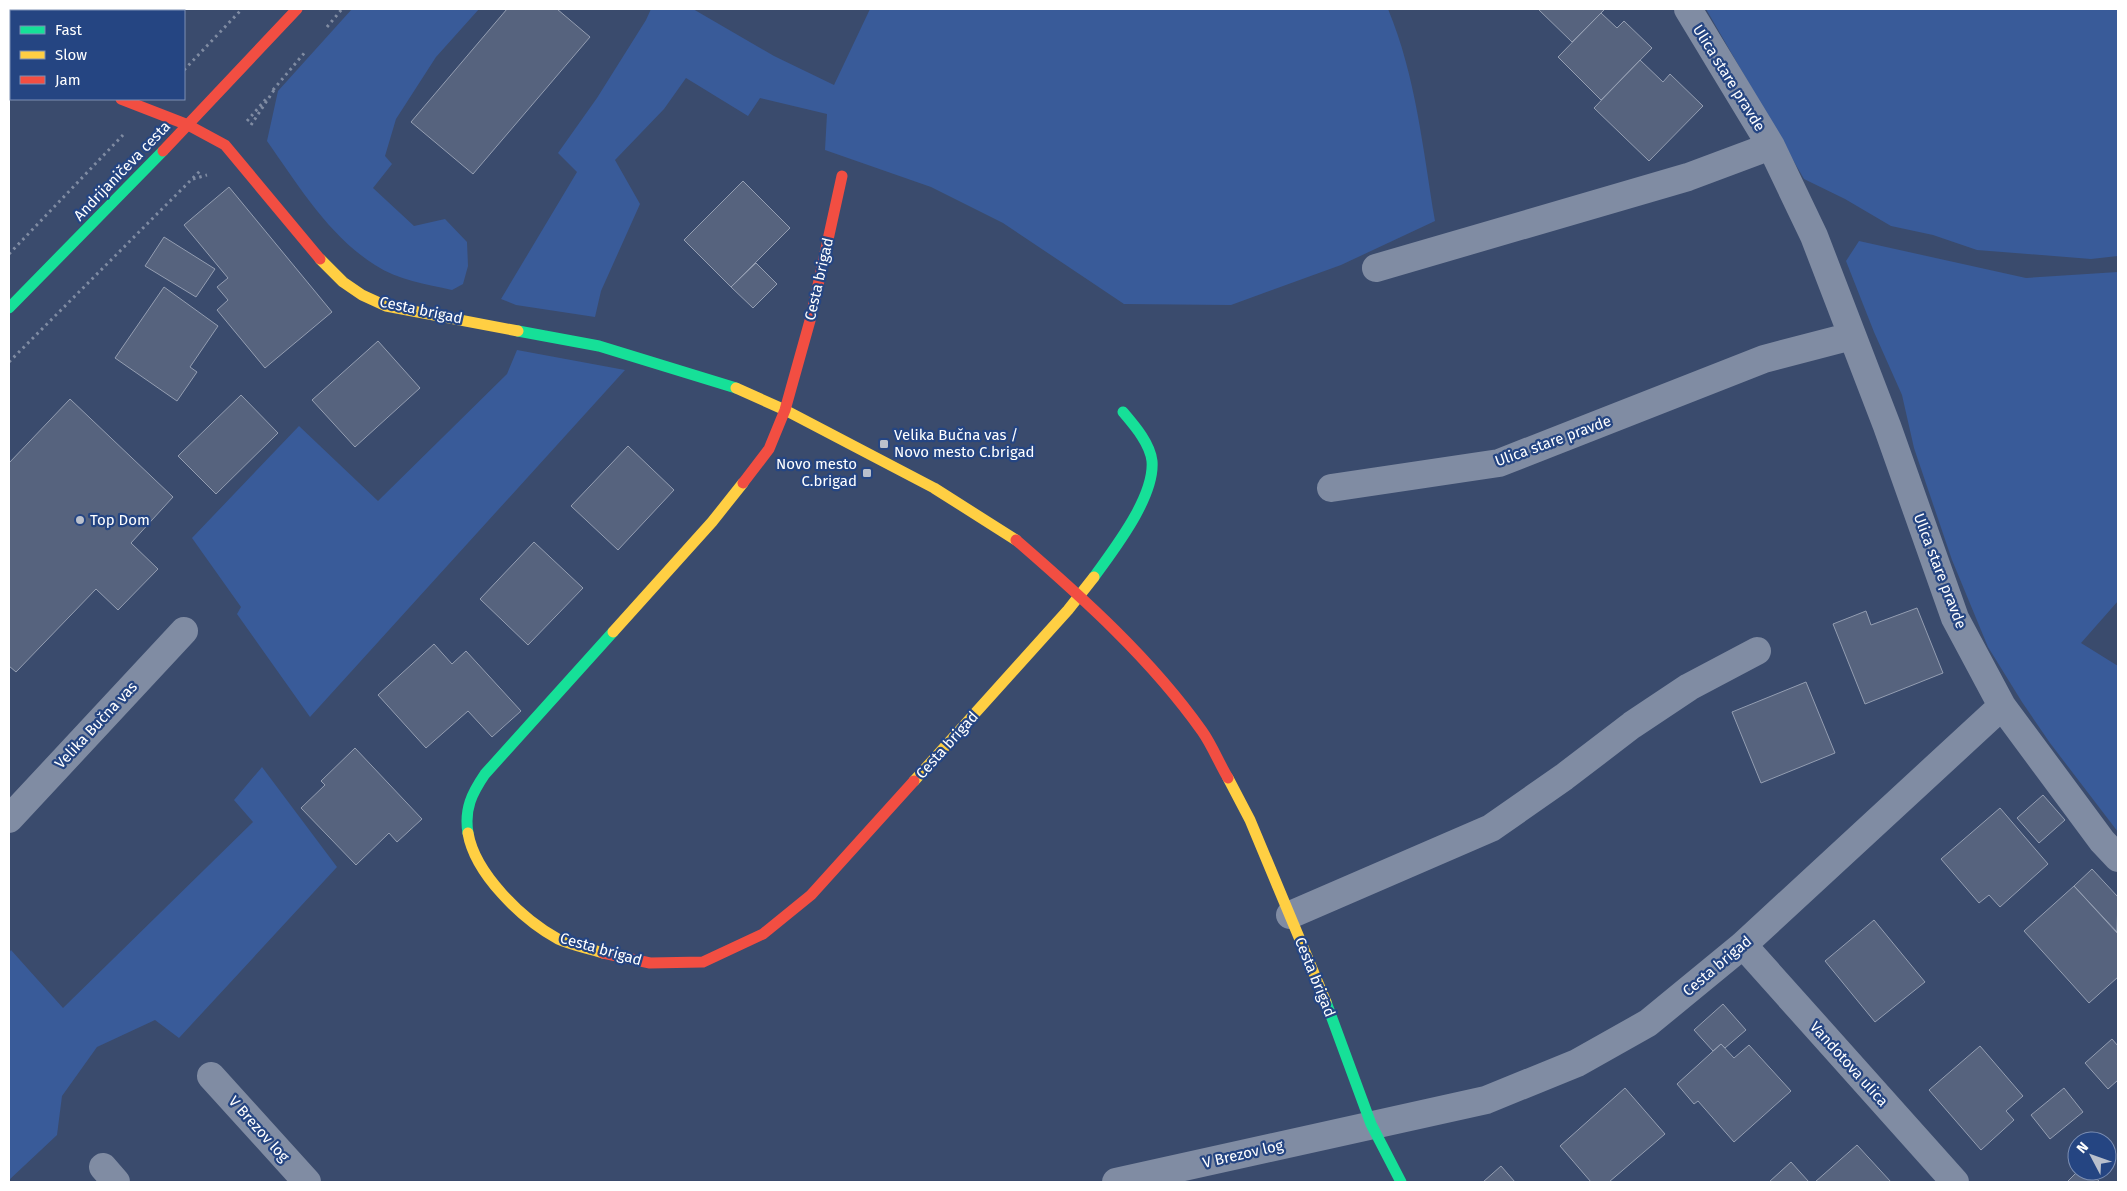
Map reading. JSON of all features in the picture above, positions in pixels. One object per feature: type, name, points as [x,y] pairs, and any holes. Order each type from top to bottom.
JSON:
[{"type":"street","name":"Andrijaničeva cesta","points":[[9,308],[188,125],[297,9]]},
{"type":"street","name":"Ulica stare pravde","points":[[1688,9],[1771,146],[1814,236],[1887,426],[1955,618],[2002,706],[2102,841],[2118,858]]},
{"type":"street","name":"Cesta brigad","points":[[124,100],[188,125],[225,145],[322,262],[343,282],[386,306],[488,323],[599,346],[724,383],[785,410],[934,488],[1010,535],[1080,596],[1149,666],[1203,732],[1250,820],[1323,994],[1370,1124],[1401,1182]]},
{"type":"street","name":"Ulica stare pravde","points":[[1376,268],[1688,177],[1771,146]]},
{"type":"street","name":"Cesta brigad","points":[[842,176],[811,317],[785,410],[769,450],[712,522],[486,774],[470,796],[466,821],[470,846],[484,872],[520,911],[559,939],[606,954],[650,963],[703,962],[763,934],[811,895],[1080,596],[1125,529],[1152,478],[1152,462],[1141,432],[1124,412]]},
{"type":"street","name":"Ulica stare pravde","points":[[1330,488],[1499,463],[1764,359],[1852,336]]},
{"type":"street","name":"Velika Bučna vas","points":[[9,819],[184,631]]},
{"type":"street","points":[[1290,915],[1491,828],[1664,703],[1689,687],[1757,651]]},
{"type":"street","name":"Cesta brigad","points":[[1370,1124],[1486,1100],[1577,1063],[1648,1023],[1743,945],[2002,706]]},
{"type":"street","name":"Vandotova ulica","points":[[1743,945],[1955,1182]]},
{"type":"street","name":"V Brezov log","points":[[211,1076],[307,1182]]},
{"type":"street","name":"V Brezov log","points":[[1116,1182],[1370,1124]]},
{"type":"path","points":[[185,69],[242,9]]},
{"type":"path","points":[[324,31],[342,9]]},
{"type":"path","points":[[248,119],[311,46]]},
{"type":"path","points":[[249,129],[274,90]]},
{"type":"path","points":[[9,254],[115,144]]},
{"type":"path","points":[[9,362],[193,179],[207,175],[215,176]]},
{"type":"shaded area","points":[[352,9],[479,9],[436,57],[396,119],[385,156],[392,164],[373,188],[414,226],[445,219],[467,242],[468,266],[463,284],[452,290],[412,281],[393,274],[375,265],[358,253],[343,240],[315,209],[267,141],[278,91]]},
{"type":"shaded area","points":[[651,9],[693,9],[774,56],[834,85],[870,9],[1388,9],[1398,34],[1418,113],[1435,221],[1341,265],[1231,305],[1124,304],[1003,223],[931,187],[825,150],[827,114],[760,98],[748,116],[686,78],[664,109],[615,160],[640,204],[601,291],[595,317],[516,305],[501,299],[577,172],[558,153],[597,98]]},
{"type":"shaded area","points":[[1706,9],[2118,9],[2118,256],[2091,259],[1977,250],[1933,235],[1891,226],[1845,199],[1804,179]]},
{"type":"shaded area","points":[[1859,241],[2026,278],[2118,272],[2118,601],[2081,643],[2118,666],[2118,832],[2050,743],[1988,647],[1952,560],[1914,448],[1902,395],[1874,332],[1846,261]]},
{"type":"shaded area","points":[[517,350],[625,370],[310,717],[237,614],[241,607],[192,538],[299,426],[378,501],[507,374]]},
{"type":"shaded area","points":[[262,767],[337,867],[179,1038],[155,1020],[97,1047],[62,1096],[57,1135],[9,1180],[9,953],[11,950],[63,1008],[253,822],[234,800]]},
{"type":"building","points":[[507,9],[557,9],[590,37],[473,174],[411,122]]},
{"type":"building","points":[[1538,9],[1605,9],[1572,42]]},
{"type":"building","points":[[1601,13],[1617,28],[1624,21],[1652,48],[1601,100],[1558,57]]},
{"type":"building","points":[[1640,60],[1663,82],[1670,74],[1703,106],[1649,161],[1594,108]]},
{"type":"building","points":[[743,181],[790,228],[731,287],[684,240]]},
{"type":"building","points":[[229,187],[332,312],[265,368],[217,310],[228,300],[217,287],[228,278],[184,225]]},
{"type":"building","points":[[164,237],[215,269],[196,297],[145,266]]},
{"type":"building","points":[[756,263],[777,284],[753,308],[731,287]]},
{"type":"building","points":[[164,287],[218,326],[190,367],[197,372],[177,401],[115,358]]},
{"type":"building","points":[[378,341],[420,388],[355,447],[312,400]]},
{"type":"building","points":[[241,395],[278,433],[216,494],[178,456]]},
{"type":"building","name":"Top Dom","points":[[70,399],[173,497],[131,543],[158,569],[118,610],[96,589],[16,672],[9,666],[9,463]]},
{"type":"building","points":[[628,446],[674,490],[618,550],[571,506]]},
{"type":"building","points":[[534,542],[583,588],[528,645],[480,599]]},
{"type":"building","points":[[1917,608],[1943,673],[1865,704],[1833,624],[1866,611],[1871,625]]},
{"type":"building","points":[[434,644],[452,664],[466,651],[521,711],[492,737],[468,711],[426,748],[378,695]]},
{"type":"building","points":[[1806,682],[1835,753],[1761,783],[1732,712]]},
{"type":"building","points":[[355,748],[422,819],[397,842],[389,833],[356,865],[301,808],[325,785],[321,781]]},
{"type":"building","points":[[2043,795],[2065,820],[2039,843],[2017,818]]},
{"type":"building","points":[[2000,808],[2048,864],[2000,907],[1989,895],[1979,903],[1941,859]]},
{"type":"building","points":[[2092,869],[2118,897],[2117,932],[2074,886]]},
{"type":"building","points":[[2074,886],[2118,934],[2118,977],[2089,1003],[2024,931]]},
{"type":"building","points":[[1874,920],[1925,982],[1875,1022],[1825,961]]},
{"type":"building","points":[[1723,1004],[1746,1030],[1725,1048],[1721,1044],[1713,1051],[1694,1030]]},
{"type":"building","points":[[2112,1039],[2118,1046],[2118,1080],[2108,1089],[2085,1063]]},
{"type":"building","points":[[1721,1044],[1734,1058],[1749,1045],[1791,1091],[1734,1142],[1698,1101],[1694,1104],[1677,1084]]},
{"type":"building","points":[[1980,1046],[2023,1096],[2006,1111],[2014,1120],[1981,1150],[1929,1090]]},
{"type":"building","points":[[1625,1088],[1665,1134],[1609,1182],[1591,1182],[1560,1146]]},
{"type":"building","points":[[2064,1088],[2083,1112],[2050,1139],[2031,1115]]},
{"type":"building","points":[[1857,1145],[1891,1182],[1815,1182]]},
{"type":"building","points":[[1791,1162],[1809,1182],[1769,1182]]},
{"type":"building","points":[[1501,1166],[1515,1182],[1483,1182]]},
{"type":"building","points":[[2099,1181],[2100,1182],[2067,1182]]},
{"type":"traffic: fast","points":[[9,308],[163,151]]},
{"type":"traffic: fast","points":[[518,331],[599,346],[736,388]]},
{"type":"traffic: fast","points":[[1094,577],[1132,522],[1147,490],[1151,475],[1151,454],[1141,435],[1123,412]]},
{"type":"traffic: fast","points":[[468,833],[467,816],[470,802],[485,774],[613,632]]},
{"type":"traffic: fast","points":[[1326,1002],[1371,1124],[1401,1182]]},
{"type":"traffic: slow","points":[[320,259],[343,282],[362,295],[386,306],[518,331]]},
{"type":"traffic: slow","points":[[736,388],[785,410],[934,488],[1016,540]]},
{"type":"traffic: slow","points":[[613,632],[712,522],[743,483]]},
{"type":"traffic: slow","points":[[914,781],[1068,610],[1094,577]]},
{"type":"traffic: slow","points":[[1228,778],[1250,820],[1326,1002]]},
{"type":"traffic: slow","points":[[468,833],[472,849],[490,879],[502,894],[530,920],[558,939],[603,953]]},
{"type":"traffic: jam","points":[[163,151],[297,9]]},
{"type":"traffic: jam","points":[[124,100],[188,125],[225,145],[320,259]]},
{"type":"traffic: jam","points":[[743,483],[769,449],[785,410],[811,317],[842,176]]},
{"type":"traffic: jam","points":[[1016,540],[1115,630],[1161,679],[1202,731],[1228,778]]},
{"type":"traffic: jam","points":[[603,953],[650,963],[703,962],[763,934],[811,895],[914,781]]},
{"type":"place","name":"Velika Bučna vas / Novo mesto C.brigad","points":[[884,444]]},
{"type":"place","name":"Novo mesto C.brigad","points":[[867,473]]},
{"type":"place","name":"Top Dom","points":[[80,520]]}]
